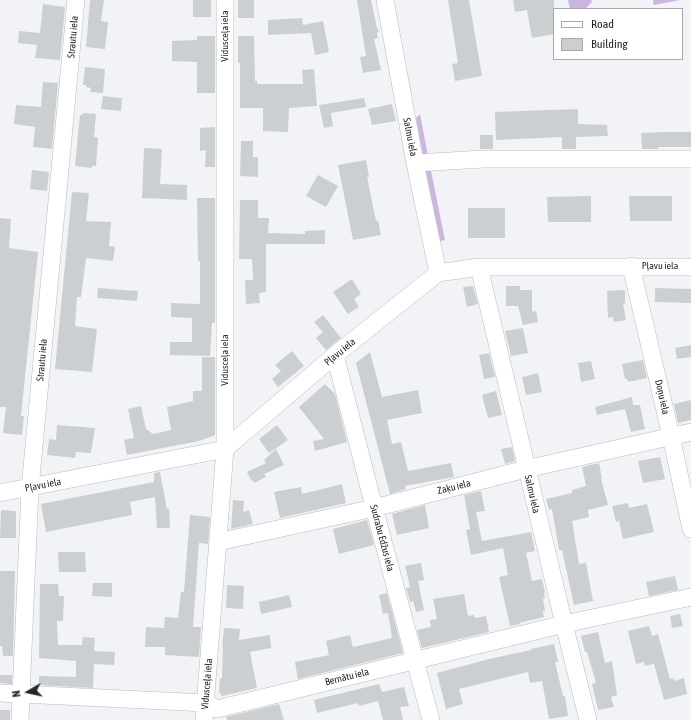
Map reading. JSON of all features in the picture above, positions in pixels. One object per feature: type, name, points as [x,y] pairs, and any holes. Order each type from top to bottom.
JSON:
[{"type":"street","name":"Strautu iela","points":[[20,720],[30,488],[76,0]]},
{"type":"street","name":"Vidusceļa iela","points":[[204,720],[225,449],[225,0]]},
{"type":"street","name":"Salmu iela","points":[[384,0],[415,163],[438,273]]},
{"type":"street","points":[[415,163],[484,159],[691,159]]},
{"type":"street","name":"Doņu iela","points":[[631,266],[672,436],[691,529]]},
{"type":"street","name":"Pļavu iela","points":[[0,493],[225,449],[335,355],[438,273],[479,267],[691,266]]},
{"type":"street","name":"Salmu iela","points":[[479,267],[526,468],[588,720]]},
{"type":"street","name":"Sudrabu Edžus iela","points":[[335,355],[374,508],[431,720]]},
{"type":"street","name":"Zaķu iela","points":[[218,542],[374,508],[526,468],[691,432]]},
{"type":"street","name":"Bernātu iela","points":[[0,693],[206,703],[217,709],[564,624],[691,597]]},
{"type":"shaded area","points":[[568,0],[591,0],[592,2],[586,8],[570,8]]},
{"type":"shaded area","points":[[653,0],[680,0],[654,5]]},
{"type":"shaded area","points":[[420,114],[428,156],[423,155],[416,118]]},
{"type":"shaded area","points":[[430,166],[445,240],[440,241],[425,167]]},
{"type":"building","points":[[90,0],[104,0],[101,21],[108,22],[105,49],[86,47]]},
{"type":"building","points":[[193,0],[211,0],[211,17],[193,17]]},
{"type":"building","points":[[238,0],[254,0],[254,18],[238,18]]},
{"type":"building","points":[[357,0],[371,0],[379,31],[377,33],[378,38],[374,39],[381,70],[363,73],[360,57],[366,56]]},
{"type":"building","points":[[448,0],[469,0],[482,76],[455,81],[452,64],[458,63]]},
{"type":"building","points":[[513,0],[554,0],[553,34],[532,38],[527,10],[515,12]]},
{"type":"building","points":[[43,4],[65,7],[60,60],[35,58],[37,45],[18,43],[19,31],[40,33]]},
{"type":"building","points":[[302,18],[303,25],[323,21],[329,52],[315,55],[311,33],[268,35],[268,20]]},
{"type":"building","points":[[197,36],[215,36],[215,93],[197,93],[197,62],[172,61],[172,41],[197,40]]},
{"type":"building","points":[[238,36],[254,36],[255,81],[257,81],[257,84],[303,84],[302,70],[314,69],[317,106],[289,108],[288,132],[263,131],[263,108],[240,108],[240,63],[238,63]]},
{"type":"building","points":[[85,67],[105,69],[103,93],[90,92],[91,88],[83,85]]},
{"type":"building","points":[[43,82],[58,83],[52,149],[33,147],[35,127],[14,124],[16,105],[41,107]]},
{"type":"building","points":[[103,96],[122,98],[121,111],[101,109]]},
{"type":"building","points":[[364,98],[366,107],[331,113],[333,126],[324,128],[319,105]]},
{"type":"building","points":[[392,104],[396,121],[372,125],[368,109]]},
{"type":"building","points":[[578,109],[578,124],[607,125],[608,136],[576,137],[576,149],[562,149],[562,137],[496,140],[495,112]]},
{"type":"building","points":[[83,113],[96,114],[94,137],[98,138],[96,166],[92,166],[92,168],[75,166],[80,115]]},
{"type":"building","points":[[215,127],[215,167],[205,167],[206,150],[200,151],[200,128]]},
{"type":"building","points":[[691,132],[691,147],[658,147],[658,149],[642,149],[641,133]]},
{"type":"building","points":[[480,135],[493,135],[493,149],[480,149]]},
{"type":"building","points":[[241,141],[253,141],[253,157],[258,157],[258,177],[240,176]]},
{"type":"building","points":[[144,148],[162,149],[160,184],[187,185],[187,200],[142,198]]},
{"type":"building","points":[[366,160],[369,177],[367,177],[376,221],[378,220],[381,235],[353,240],[338,165]]},
{"type":"building","points":[[32,170],[49,172],[47,191],[30,189]]},
{"type":"building","points":[[318,175],[338,186],[326,207],[306,196]]},
{"type":"building","points":[[72,192],[89,193],[86,221],[111,222],[109,246],[115,247],[113,261],[86,258],[81,297],[77,297],[75,326],[97,329],[92,372],[55,369]]},
{"type":"building","points":[[591,196],[591,222],[548,222],[547,197]]},
{"type":"building","points":[[629,196],[672,196],[672,221],[630,221]]},
{"type":"building","points":[[197,198],[215,198],[215,323],[212,323],[210,356],[170,355],[170,342],[192,342],[192,318],[171,317],[171,303],[200,304],[200,261],[198,261]]},
{"type":"building","points":[[240,200],[258,200],[258,218],[269,218],[268,233],[305,234],[305,231],[325,230],[325,244],[266,244],[266,292],[259,293],[260,303],[246,304],[245,280],[253,280],[252,259],[239,259]]},
{"type":"building","points":[[468,208],[505,208],[505,238],[468,238]]},
{"type":"building","points":[[0,218],[11,219],[9,248],[38,252],[21,416],[24,416],[22,435],[3,433],[6,407],[0,407]]},
{"type":"building","points":[[352,279],[361,294],[354,299],[359,307],[348,314],[333,292]]},
{"type":"building","points":[[473,286],[478,304],[467,307],[463,287]]},
{"type":"building","points":[[506,286],[520,286],[520,290],[532,290],[532,312],[536,311],[538,322],[523,325],[518,306],[506,306]]},
{"type":"building","points":[[98,288],[138,291],[137,301],[97,298]]},
{"type":"building","points":[[655,288],[691,289],[691,303],[655,302]]},
{"type":"building","points":[[625,290],[625,304],[623,304],[626,320],[614,322],[613,317],[608,318],[607,291]]},
{"type":"building","points":[[323,315],[341,338],[326,350],[316,338],[323,332],[314,322]]},
{"type":"building","points":[[523,328],[528,353],[511,356],[505,331]]},
{"type":"building","points":[[691,345],[691,357],[677,359],[675,348]]},
{"type":"building","points":[[292,351],[304,366],[278,387],[272,379],[281,371],[275,365]]},
{"type":"building","points":[[370,352],[382,397],[418,390],[422,413],[387,420],[392,444],[401,442],[408,471],[451,463],[454,477],[405,486],[406,489],[390,494],[356,363]]},
{"type":"building","points":[[489,353],[495,377],[484,379],[479,355]]},
{"type":"building","points":[[202,357],[215,357],[215,435],[199,441],[127,455],[124,440],[134,438],[128,409],[141,406],[146,429],[153,434],[171,430],[167,407],[193,401],[193,391],[202,391]]},
{"type":"building","points":[[643,360],[647,378],[628,382],[627,379],[625,379],[622,364]]},
{"type":"building","points":[[591,361],[595,379],[581,382],[578,363]]},
{"type":"building","points":[[538,373],[542,392],[526,395],[522,377]]},
{"type":"building","points":[[325,384],[335,394],[347,442],[315,451],[313,441],[324,439],[299,407]]},
{"type":"building","points":[[496,391],[502,415],[488,418],[482,395]]},
{"type":"building","points":[[632,397],[633,405],[640,405],[645,429],[631,432],[625,409],[597,415],[595,407]]},
{"type":"building","points":[[691,400],[691,420],[678,423],[674,404]]},
{"type":"building","points":[[57,425],[95,428],[91,453],[76,452],[75,458],[47,455],[49,439],[56,440]]},
{"type":"building","points":[[277,425],[288,440],[269,453],[259,439]]},
{"type":"building","points":[[512,447],[515,461],[505,464],[501,449]]},
{"type":"building","points":[[276,449],[284,465],[264,474],[266,477],[254,483],[247,472],[266,463],[264,460]]},
{"type":"building","points":[[660,457],[665,479],[643,483],[638,461]]},
{"type":"building","points":[[599,463],[601,479],[608,505],[588,510],[589,517],[572,521],[579,564],[586,563],[593,601],[574,605],[562,550],[559,550],[552,509],[549,510],[546,499],[572,493],[572,490],[586,486],[582,467]]},
{"type":"building","points":[[160,472],[167,509],[169,509],[170,528],[157,528],[155,497],[130,502],[132,515],[46,532],[41,504],[154,482],[154,473]]},
{"type":"building","points":[[342,484],[346,503],[280,518],[274,492],[301,487],[302,494]]},
{"type":"building","points":[[481,491],[485,511],[476,512],[482,541],[531,532],[535,551],[526,553],[532,581],[542,579],[545,592],[545,598],[543,599],[545,611],[543,611],[544,617],[510,626],[499,577],[508,575],[503,548],[471,555],[466,530],[470,529],[464,495]]},
{"type":"building","points":[[233,500],[244,501],[243,512],[249,510],[253,524],[231,529]]},
{"type":"building","points":[[628,503],[629,508],[647,504],[654,532],[623,539],[619,521],[616,522],[612,506]]},
{"type":"building","points":[[425,505],[429,528],[397,535],[392,514]]},
{"type":"building","points":[[1,510],[16,511],[16,538],[0,538]]},
{"type":"building","points":[[190,515],[210,517],[208,544],[199,543],[193,627],[201,627],[199,657],[165,655],[165,647],[145,647],[146,627],[164,628],[165,617],[178,618],[181,592],[184,592]]},
{"type":"building","points":[[367,520],[374,545],[339,554],[333,529]]},
{"type":"building","points":[[58,552],[85,552],[86,572],[59,572]]},
{"type":"building","points":[[421,563],[424,580],[418,581],[424,610],[416,612],[413,601],[410,602],[406,588],[410,587],[405,566]]},
{"type":"building","points":[[0,571],[15,571],[13,656],[3,656],[2,646],[0,646]]},
{"type":"building","points":[[675,576],[678,590],[649,596],[646,582]]},
{"type":"building","points":[[93,583],[112,583],[112,597],[92,596]]},
{"type":"building","points":[[40,584],[58,584],[59,596],[64,596],[63,621],[57,621],[58,645],[82,645],[83,637],[95,638],[94,651],[115,652],[114,665],[94,664],[93,688],[39,685],[39,676],[76,677],[76,661],[39,658]]},
{"type":"building","points":[[227,585],[244,586],[243,609],[226,608]]},
{"type":"building","points":[[387,593],[403,653],[298,679],[295,662],[329,655],[326,641],[350,635],[353,647],[392,638],[388,613],[383,614],[379,595]]},
{"type":"building","points":[[464,594],[468,616],[474,615],[475,618],[486,616],[489,632],[422,648],[417,630],[431,627],[430,620],[437,619],[433,599]]},
{"type":"building","points":[[289,595],[292,607],[261,614],[259,602]]},
{"type":"building","points":[[680,614],[683,626],[672,628],[670,616]]},
{"type":"building","points":[[649,626],[652,636],[658,634],[670,679],[673,678],[674,681],[684,678],[687,694],[664,700],[654,664],[645,666],[644,662],[636,664],[628,631]]},
{"type":"building","points":[[224,628],[240,629],[239,640],[270,635],[271,648],[250,652],[257,688],[222,696],[219,692],[220,679],[222,678],[222,647]]},
{"type":"building","points":[[598,632],[605,663],[612,661],[617,695],[611,697],[614,707],[598,710],[592,684],[596,683],[581,636]]},
{"type":"building","points":[[554,644],[558,662],[555,662],[563,696],[565,696],[568,716],[549,719],[542,681],[530,683],[528,672],[459,689],[463,704],[446,709],[437,673]]},
{"type":"building","points":[[0,675],[12,675],[12,684],[0,683]]},
{"type":"building","points":[[379,684],[382,692],[404,687],[409,706],[400,707],[403,720],[383,720],[378,701],[359,706],[358,703],[317,713],[314,700]]},
{"type":"building","points":[[279,704],[284,720],[227,720],[226,717]]},
{"type":"building","points":[[0,710],[10,710],[10,720],[0,720]]}]
